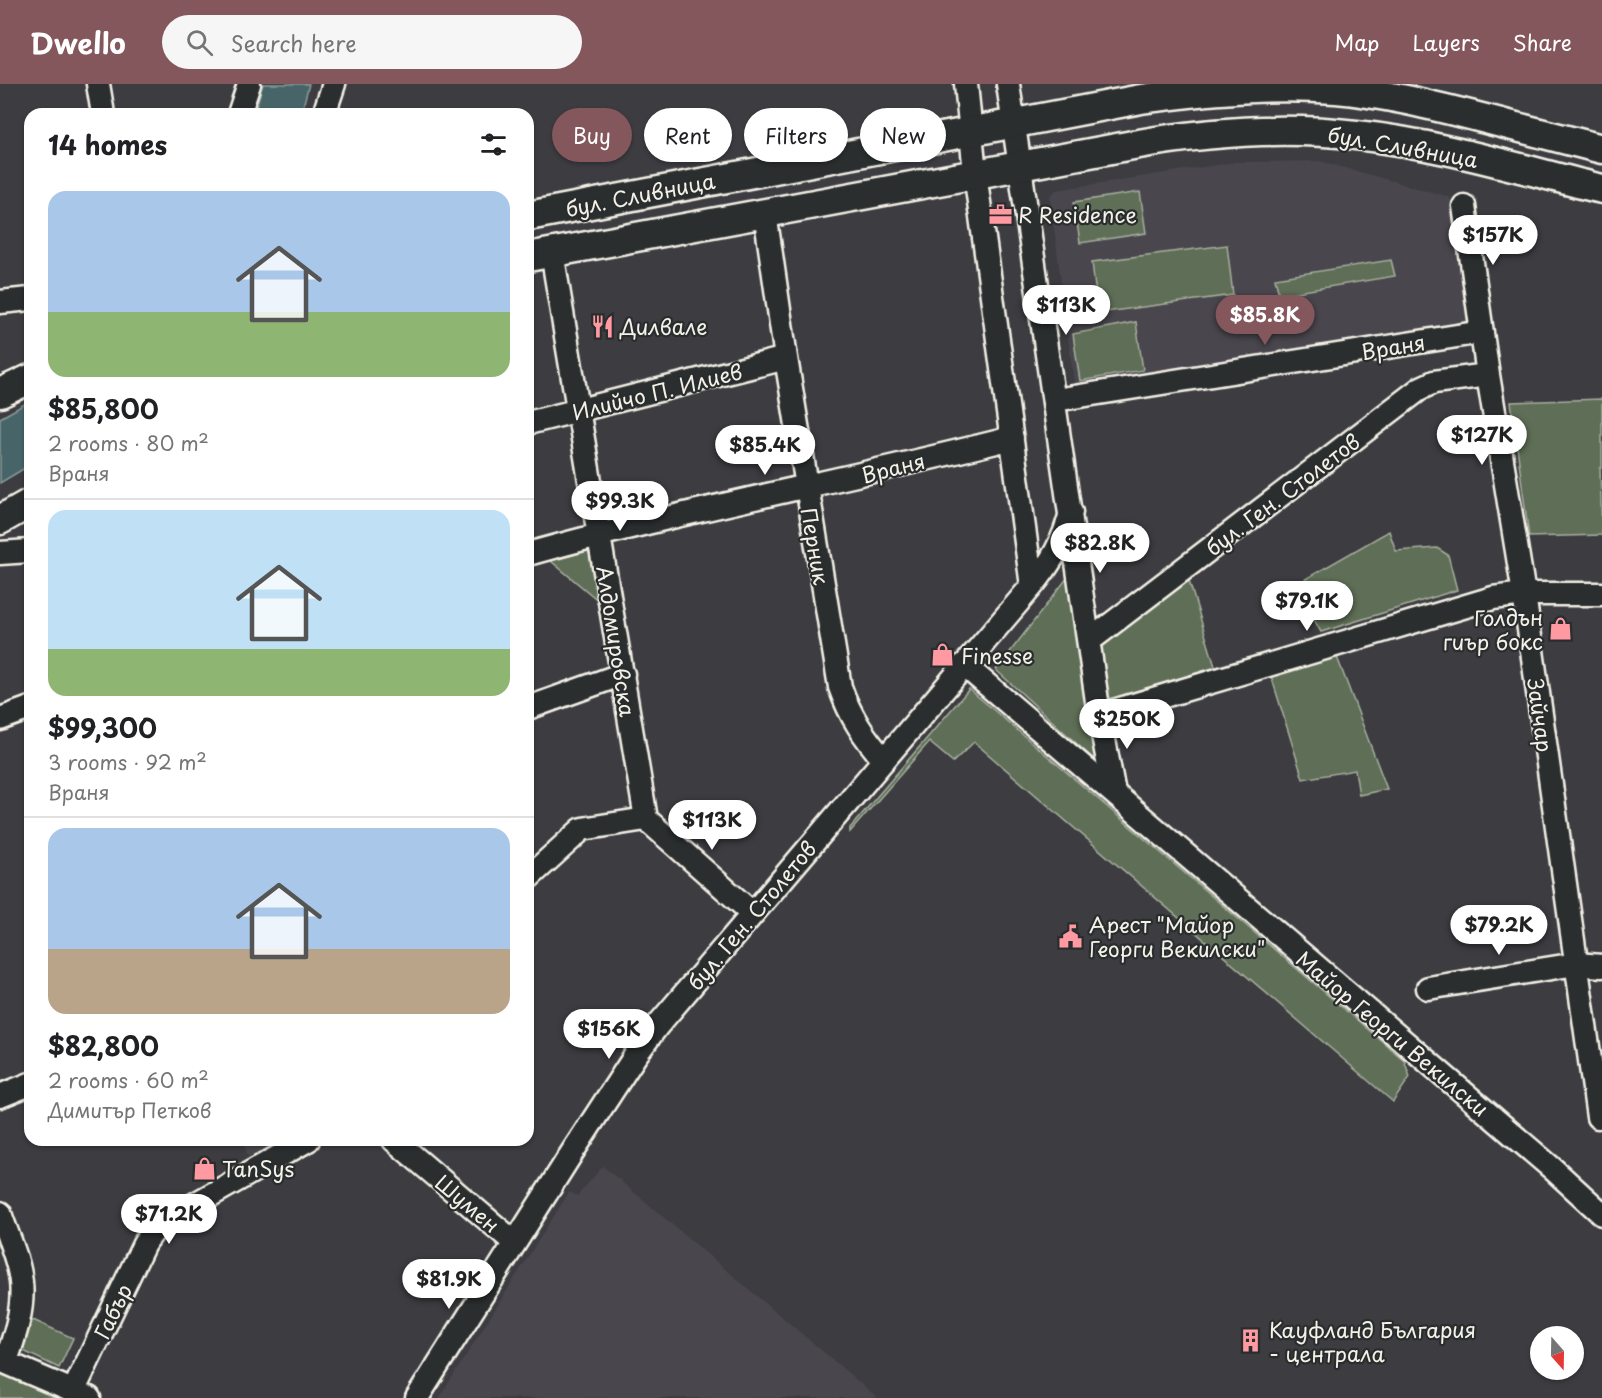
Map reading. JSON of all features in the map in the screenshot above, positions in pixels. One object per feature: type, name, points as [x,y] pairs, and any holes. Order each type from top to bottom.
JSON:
[{"type":"main road","name":"бул. Сливница","points":[[534,215],[1141,99],[1233,86],[1338,89],[1424,104],[1602,149]]},
{"type":"main road","name":"бул. Сливница","points":[[540,254],[975,173],[1174,138],[1239,131],[1355,134],[1423,145],[1602,189]]},
{"type":"main road","points":[[0,393],[24,382]]},
{"type":"main road","points":[[0,520],[24,506]]},
{"type":"street","points":[[98,84],[102,108]]},
{"type":"street","points":[[241,108],[249,84]]},
{"type":"street","points":[[326,108],[334,84]]},
{"type":"street","points":[[966,84],[975,173],[1032,586]]},
{"type":"street","points":[[1008,84],[1100,715],[1114,793]]},
{"type":"street","points":[[1338,89],[1369,84]]},
{"type":"street","name":"Зайчар","points":[[1464,206],[1488,375],[1524,594],[1598,1117]]},
{"type":"street","name":"Перник","points":[[765,213],[806,488],[840,687],[847,708],[857,726],[884,760]]},
{"type":"street","name":"Алдомировска","points":[[540,254],[577,412],[600,534],[646,819]]},
{"type":"street","points":[[0,302],[24,299]]},
{"type":"street","name":"Враня","points":[[1055,400],[1482,332]]},
{"type":"street","name":"Илийчо П. Илиев","points":[[534,422],[786,358]]},
{"type":"street","name":"бул. Ген. Столетов","points":[[1089,641],[1421,388],[1434,382],[1488,375]]},
{"type":"street","name":"Враня","points":[[534,552],[600,534],[806,488],[1012,438]]},
{"type":"street","name":"бул. Ген. Столетов","points":[[417,1398],[635,1056],[752,913],[1032,586],[1058,549],[1071,512]]},
{"type":"street","points":[[0,553],[24,551]]},
{"type":"street","points":[[1100,715],[1493,598],[1524,594],[1602,594]]},
{"type":"street","name":"Майор Георги Векилски","points":[[964,665],[1558,1173],[1602,1214]]},
{"type":"street","points":[[534,706],[622,674]]},
{"type":"street","points":[[0,719],[24,710]]},
{"type":"street","points":[[534,872],[582,830],[646,819],[752,913]]},
{"type":"street","points":[[1428,988],[1576,964],[1602,966]]},
{"type":"street","points":[[0,1096],[24,1086]]},
{"type":"street","name":"Габър","points":[[81,1395],[144,1244],[153,1232],[165,1221],[297,1146]]},
{"type":"street","name":"Шумен","points":[[401,1146],[515,1244]]},
{"type":"street","points":[[0,1213],[17,1263],[22,1295],[15,1333],[3,1360],[81,1395]]},
{"type":"shaded area","points":[[1320,161],[1450,197],[1469,323],[1074,384],[1050,196],[1056,190],[1235,162]]},
{"type":"shaded area","points":[[245,1146],[270,1146],[248,1157]]},
{"type":"shaded area","points":[[603,1166],[878,1398],[439,1398],[569,1192],[577,1196]]},
{"type":"green space","points":[[1140,192],[1146,233],[1080,243],[1074,202]]},
{"type":"green space","points":[[1227,245],[1233,295],[1098,313],[1092,262]]},
{"type":"green space","points":[[1391,260],[1395,276],[1279,295],[1275,278]]},
{"type":"green space","points":[[1136,322],[1143,370],[1080,381],[1073,334]]},
{"type":"green space","points":[[1602,399],[1602,468],[1600,468],[1602,535],[1529,537],[1511,402]]},
{"type":"green space","points":[[1389,531],[1396,551],[1437,548],[1448,555],[1457,590],[1321,632],[1295,585]]},
{"type":"green space","points":[[594,549],[600,602],[551,561]]},
{"type":"green space","points":[[1185,568],[1217,673],[1105,704],[1097,643]]},
{"type":"green space","points":[[1071,573],[1098,763],[996,670]]},
{"type":"green space","points":[[1334,649],[1387,789],[1359,795],[1355,770],[1303,779],[1269,669]]},
{"type":"green space","points":[[969,689],[1404,1060],[1410,1077],[1393,1102],[974,742],[953,762],[929,742],[850,832],[850,828]]},
{"type":"green space","points":[[33,1320],[73,1338],[59,1368],[19,1349]]},
{"type":"green space","points":[[0,1370],[67,1398],[0,1398]]},
{"type":"water","points":[[263,84],[309,84],[303,108],[256,108]]},
{"type":"water","points":[[24,404],[24,469],[0,483],[0,418]]},
{"type":"place","name":"R Residence","points":[[1000,214]]},
{"type":"place","name":"Дилвале","points":[[602,326]]},
{"type":"place","name":"Голдън гиър бокс","points":[[1561,629]]},
{"type":"place","name":"Finesse","points":[[943,655]]},
{"type":"place","name":"Арест \"Майор Георги Векилски\"","points":[[1071,936]]},
{"type":"place","name":"TanSys","points":[[204,1168]]},
{"type":"place","name":"Кауфланд България - централа","points":[[1251,1341]]}]
